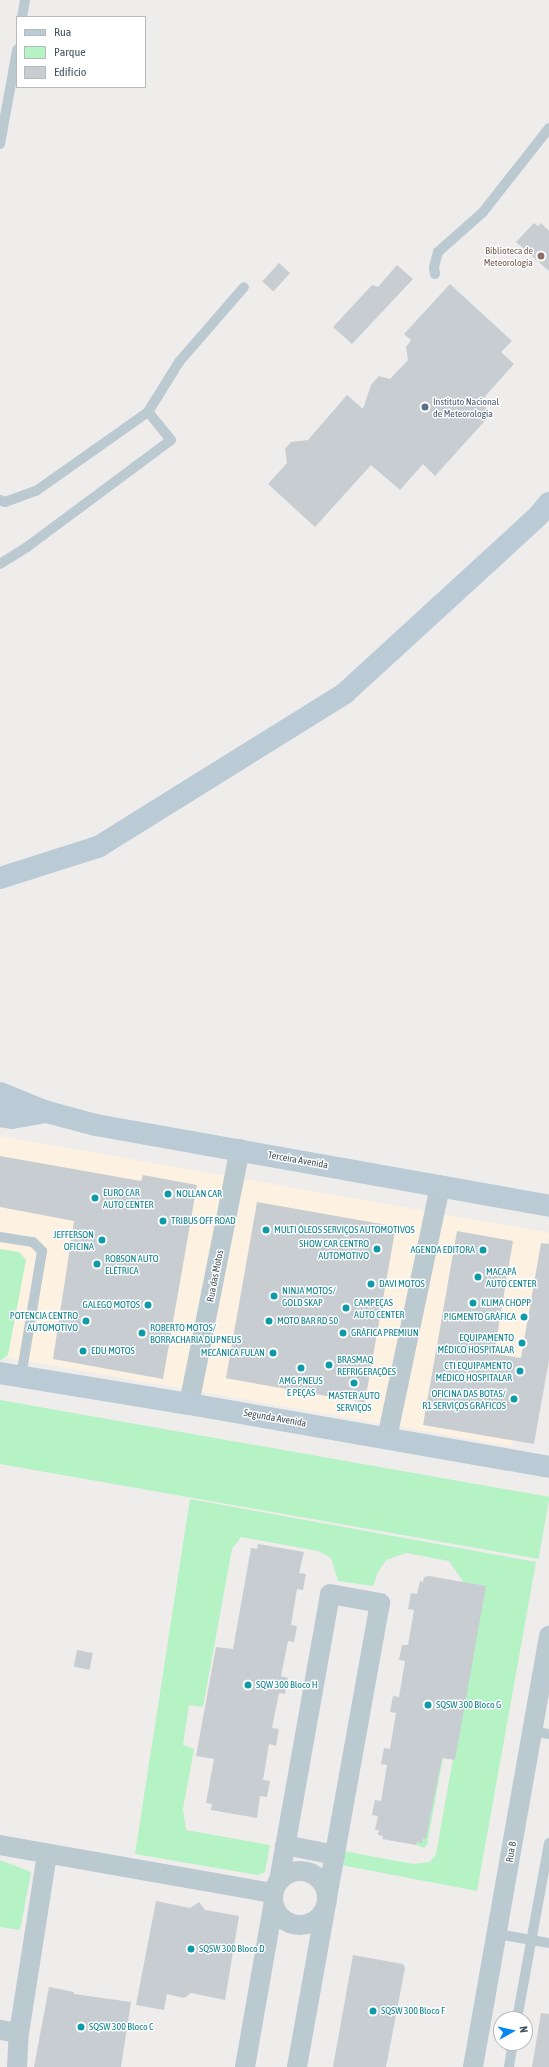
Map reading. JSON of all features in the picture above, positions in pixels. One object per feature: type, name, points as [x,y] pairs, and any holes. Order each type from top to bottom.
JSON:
[{"type":"street","points":[[0,878],[98,847],[345,693],[538,516],[549,503]]},
{"type":"street","name":"Terceira Avenida","points":[[0,1093],[47,1112],[96,1125],[240,1149],[549,1206]]},
{"type":"street","name":"Terceira Avenida","points":[[0,1116],[12,1118],[47,1112]]},
{"type":"street","name":"Rua das Motos","points":[[189,1404],[240,1149]]},
{"type":"street","points":[[387,1438],[440,1186]]},
{"type":"street","name":"Segunda Avenida","points":[[10,1375],[189,1404],[549,1467]]},
{"type":"street","points":[[245,2067],[275,1893],[330,1594],[380,1603],[297,2067]]},
{"type":"street","name":"Rua B","points":[[473,2067],[497,1934],[541,1733],[549,1636]]},
{"type":"street","points":[[0,1845],[275,1893]]},
{"type":"street","points":[[285,1845],[335,1855]]},
{"type":"street","points":[[17,2067],[10,2031],[47,1854]]},
{"type":"street","points":[[302,1871],[314,1875],[324,1884],[326,1904],[316,1921],[304,1926],[291,1924],[280,1918],[275,1893],[289,1873],[302,1871]]},
{"type":"lane","points":[[22,16],[25,0]]},
{"type":"lane","points":[[0,144],[16,56]]},
{"type":"lane","points":[[435,274],[434,267],[438,252],[482,212],[549,128]]},
{"type":"lane","points":[[0,500],[5,502],[36,491],[148,412],[178,362],[244,287]]},
{"type":"lane","points":[[0,564],[27,547],[171,440],[148,412]]},
{"type":"lane","points":[[0,1237],[33,1242],[42,1251],[10,1375]]},
{"type":"lane","points":[[519,2011],[549,1843]]},
{"type":"lane","points":[[497,1934],[549,1943]]},
{"type":"lane","points":[[508,2067],[511,2051]]},
{"type":"shaded area","points":[[0,1136],[549,1233],[512,1447],[0,1356]]},
{"type":"green space","points":[[0,1249],[19,1252],[26,1260],[8,1355],[0,1361]]},
{"type":"green space","points":[[0,1400],[549,1497],[539,1559],[0,1464]]},
{"type":"green space","points":[[190,1499],[536,1562],[477,1891],[341,1865],[343,1851],[413,1864],[430,1862],[436,1854],[453,1759],[443,1758],[427,1845],[424,1848],[416,1845],[464,1583],[449,1561],[406,1553],[386,1560],[378,1572],[373,1586],[338,1581],[331,1558],[318,1551],[241,1537],[232,1549],[203,1707],[189,1705],[183,1745],[194,1749],[183,1809],[186,1830],[270,1845],[265,1872],[258,1875],[135,1854]]},
{"type":"green space","points":[[0,1860],[31,1872],[20,1930],[0,1927]]},
{"type":"building","name":"Biblioteca de Meteorologia","points":[[534,223],[538,226],[541,223],[549,231],[549,271],[516,242]]},
{"type":"building","points":[[279,263],[290,273],[273,292],[262,282]]},
{"type":"building","points":[[397,265],[413,279],[352,344],[333,327],[372,285],[378,287]]},
{"type":"building","name":"Instituto Nacional de Meteorologia","points":[[450,284],[512,341],[501,352],[514,364],[480,402],[492,413],[435,476],[423,464],[400,490],[371,465],[315,527],[268,484],[287,463],[285,449],[291,442],[308,440],[347,395],[363,409],[371,385],[379,376],[390,379],[408,360],[406,347],[411,340],[404,334]]},
{"type":"building","points":[[0,1156],[141,1181],[143,1175],[197,1185],[163,1379],[53,1359],[74,1221],[0,1207]]},
{"type":"building","points":[[257,1202],[396,1226],[365,1403],[226,1378]]},
{"type":"building","points":[[457,1231],[513,1241],[494,1354],[521,1358],[541,1243],[549,1244],[549,1360],[534,1444],[423,1425]]},
{"type":"building","name":"SQW 300 Bloco H","points":[[258,1544],[304,1552],[299,1573],[306,1574],[303,1590],[297,1589],[291,1625],[297,1626],[294,1642],[288,1641],[281,1676],[288,1678],[285,1694],[279,1693],[272,1728],[279,1729],[276,1746],[269,1744],[263,1780],[270,1781],[267,1797],[260,1796],[257,1818],[211,1810],[212,1804],[206,1803],[214,1759],[196,1756],[216,1647],[233,1649],[251,1548],[257,1549]]},
{"type":"building","name":"SQSW 300 Bloco G","points":[[429,1576],[486,1586],[455,1760],[442,1758],[426,1839],[423,1838],[422,1843],[417,1842],[416,1845],[382,1839],[383,1836],[378,1835],[379,1830],[375,1830],[378,1816],[372,1815],[375,1800],[381,1801],[387,1765],[381,1764],[384,1748],[390,1749],[396,1713],[390,1712],[393,1696],[399,1697],[405,1661],[399,1660],[402,1645],[408,1645],[414,1610],[408,1609],[411,1593],[417,1594],[420,1581],[423,1582],[424,1577]]},
{"type":"building","points":[[77,1650],[93,1653],[89,1670],[74,1667]]},
{"type":"building","name":"SQSW 300 Bloco D","points":[[156,1901],[190,1908],[199,1902],[205,1910],[239,1916],[225,2000],[191,1993],[184,1998],[167,1994],[164,2010],[136,2005]]},
{"type":"building","name":"SQSW 300 Bloco F","points":[[353,1955],[403,1964],[405,1968],[386,2067],[333,2067]]},
{"type":"building","name":"SQSW 300 Bloco C","points":[[49,1987],[74,1992],[74,1994],[131,2002],[121,2067],[34,2067]]},
{"type":"building","points":[[541,2013],[549,2014],[549,2067],[532,2067]]},
{"type":"place","name":"Biblioteca de Meteorologia","points":[[541,256]]},
{"type":"place","name":"Instituto Nacional de Meteorologia","points":[[425,407]]},
{"type":"place","name":"NOLLAN CAR","points":[[168,1194]]},
{"type":"place","name":"EURO CAR AUTO CENTER","points":[[95,1198]]},
{"type":"place","name":"TRIBUS OFF ROAD","points":[[163,1221]]},
{"type":"place","name":"MULTI ÓLEOS SERVIÇOS AUTOMOTIVOS","points":[[266,1230]]},
{"type":"place","name":"JEFFERSON OFICINA","points":[[102,1240]]},
{"type":"place","name":"SHOW CAR CENTRO AUTOMOTIVO","points":[[377,1249]]},
{"type":"place","name":"AGENDA EDITORA","points":[[483,1250]]},
{"type":"place","name":"ROBSON AUTO ELÉTRICA","points":[[97,1264]]},
{"type":"place","name":"MACAPÁ AUTO CENTER","points":[[478,1277]]},
{"type":"place","name":"DAVI MOTOS","points":[[371,1284]]},
{"type":"place","name":"NINJA MOTOS/ GOLD SKAP","points":[[274,1296]]},
{"type":"place","name":"KLIMA CHOPP","points":[[473,1303]]},
{"type":"place","name":"GALEGO MOTOS","points":[[148,1305]]},
{"type":"place","name":"CAMPEÇAS AUTO CENTER","points":[[346,1308]]},
{"type":"place","name":"PIGMENTO GRÁFICA","points":[[524,1317]]},
{"type":"place","name":"POTENCIA CENTRO AUTOMOTIVO","points":[[86,1321]]},
{"type":"place","name":"MOTO BAR RD 50","points":[[269,1321]]},
{"type":"place","name":"ROBERTO MOTOS/ BORRACHARIA DUPNEUS","points":[[142,1333]]},
{"type":"place","name":"GRÁFICA PREMIUN","points":[[343,1333]]},
{"type":"place","name":"EQUIPAMENTO MÉDICO HOSPITALAR","points":[[522,1343]]},
{"type":"place","name":"EDU MOTOS","points":[[83,1351]]},
{"type":"place","name":"MECÂNICA FULAN","points":[[273,1353]]},
{"type":"place","name":"BRASMAQ REFRIGERAÇÕES","points":[[329,1365]]},
{"type":"place","name":"AMG PNEUS E PEÇAS","points":[[301,1368]]},
{"type":"place","name":"CTI EQUIPAMENTO MÉDICO HOSPITALAR","points":[[520,1371]]},
{"type":"place","name":"MASTER AUTO SERVIÇOS","points":[[354,1383]]},
{"type":"place","name":"OFICINA DAS BOTAS/ R1 SERVIÇOS GRÁFICOS","points":[[514,1399]]},
{"type":"place","name":"SQW 300 Bloco H","points":[[248,1685]]},
{"type":"place","name":"SQSW 300 Bloco G","points":[[428,1705]]},
{"type":"place","name":"SQSW 300 Bloco D","points":[[191,1949]]},
{"type":"place","name":"SQSW 300 Bloco F","points":[[373,2011]]},
{"type":"place","name":"SQSW 300 Bloco C","points":[[81,2027]]}]
